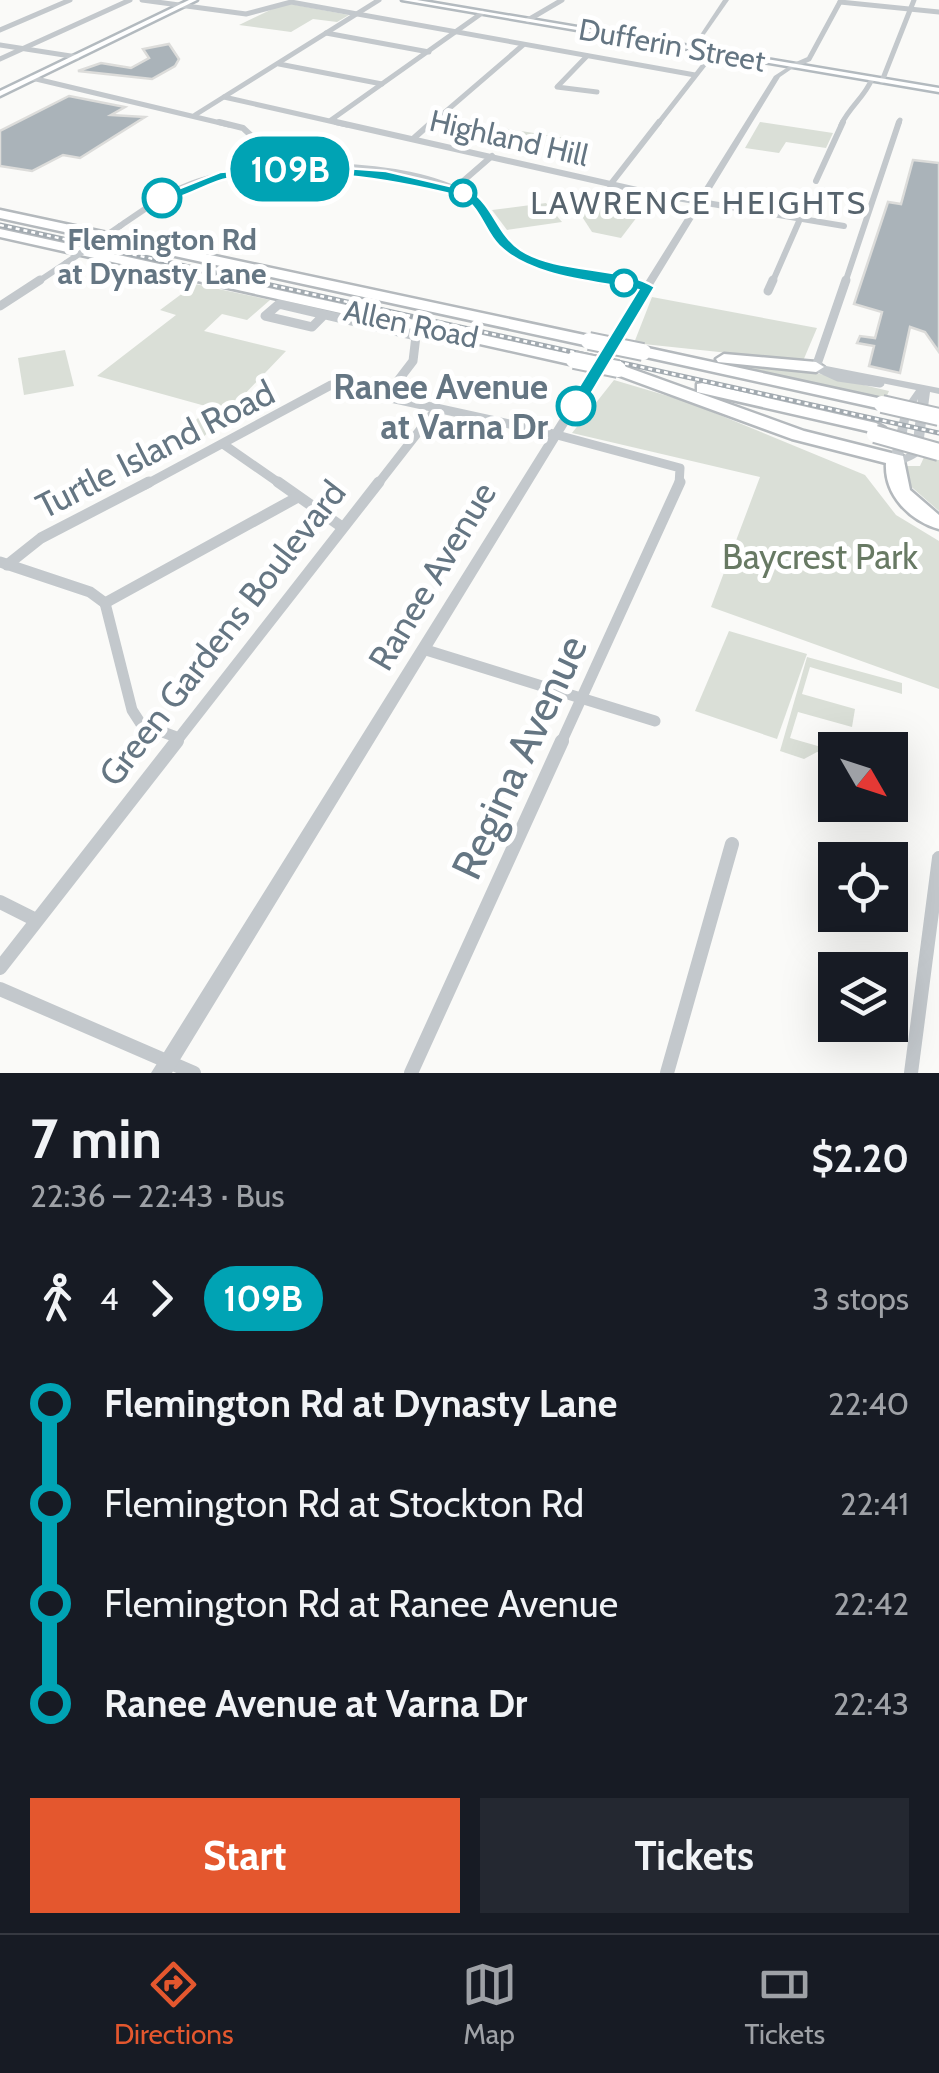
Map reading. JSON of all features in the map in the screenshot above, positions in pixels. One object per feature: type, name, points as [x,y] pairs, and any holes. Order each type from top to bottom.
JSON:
[{"type":"highway","name":"Allen Road","points":[[0,211],[80,232],[882,404],[930,402]]},
{"type":"highway","name":"Allen Road","points":[[0,234],[618,369],[875,431]]},
{"type":"highway","points":[[642,352],[816,366]]},
{"type":"highway","points":[[618,369],[798,435],[896,460],[894,477],[902,494],[939,522]]},
{"type":"highway","points":[[875,431],[939,444]]},
{"type":"highway","points":[[875,431],[939,452]]},
{"type":"main road","points":[[0,94],[194,0]]},
{"type":"main road","name":"Dufferin Street","points":[[409,0],[939,90]]},
{"type":"street","points":[[0,30],[70,0]]},
{"type":"street","points":[[0,59],[130,0]]},
{"type":"street","points":[[142,0],[250,14],[289,1],[695,76]]},
{"type":"street","points":[[194,115],[379,0]]},
{"type":"street","points":[[528,20],[562,0]]},
{"type":"street","points":[[692,48],[726,0]]},
{"type":"street","points":[[816,181],[850,108],[877,80],[914,0]]},
{"type":"street","points":[[793,66],[810,59],[840,1],[939,12]]},
{"type":"street","points":[[331,120],[482,13]]},
{"type":"street","points":[[326,33],[430,52]]},
{"type":"street","points":[[0,45],[77,57]]},
{"type":"street","points":[[414,138],[523,45]]},
{"type":"street","points":[[610,184],[714,52]]},
{"type":"street","points":[[587,56],[557,87],[597,92]]},
{"type":"street","points":[[278,64],[382,84]]},
{"type":"street","name":"Ranee Avenue","points":[[165,1067],[777,76],[793,66]]},
{"type":"street","points":[[32,78],[194,115],[252,134],[260,144],[263,170]]},
{"type":"street","name":"Highland Hill","points":[[224,97],[610,184],[844,226]]},
{"type":"street","points":[[816,366],[900,120]]},
{"type":"street","points":[[454,189],[492,156]]},
{"type":"street","points":[[3,302],[184,187],[263,170],[359,171],[454,189],[478,201],[501,240],[517,254],[559,270],[647,287]]},
{"type":"street","points":[[768,291],[800,219]]},
{"type":"street","points":[[324,315],[312,327],[265,316],[279,304],[416,336],[418,350],[387,396],[558,436]]},
{"type":"street","points":[[816,366],[930,402]]},
{"type":"street","points":[[816,366],[930,402]]},
{"type":"street","points":[[850,379],[930,402]]},
{"type":"street","name":"Turtle Island Road","points":[[4,564],[41,538],[331,385],[387,396]]},
{"type":"street","points":[[896,460],[913,457],[918,450],[930,402]]},
{"type":"street","points":[[896,460],[930,402]]},
{"type":"street","name":"Green Gardens Boulevard","points":[[0,968],[436,408]]},
{"type":"street","name":"Regina Avenue","points":[[411,1073],[683,476],[680,468],[558,436]]},
{"type":"street","points":[[223,444],[342,527]]},
{"type":"street","points":[[105,603],[298,497]]},
{"type":"street","points":[[4,564],[90,592],[105,603],[132,710],[141,724],[179,738]]},
{"type":"street","points":[[426,650],[655,721]]},
{"type":"street","points":[[667,1073],[732,844]]},
{"type":"street","points":[[912,1073],[939,858]]},
{"type":"street","points":[[0,902],[36,920]]},
{"type":"street","points":[[0,989],[165,1067],[194,1073]]},
{"type":"green space","points":[[285,3],[349,15],[337,22],[313,19],[291,32],[239,25]]},
{"type":"green space","points":[[760,122],[833,133],[826,148],[786,142],[779,153],[745,148]]},
{"type":"green space","points":[[483,125],[592,142],[580,156],[555,153],[566,139],[546,136],[541,141],[477,132]]},
{"type":"green space","points":[[568,195],[640,213],[621,238],[592,232]]},
{"type":"green space","points":[[546,203],[562,222],[507,230],[492,210]]},
{"type":"green space","points":[[195,284],[270,300],[247,320],[222,314],[204,331],[286,351],[193,448],[154,462],[209,407],[97,376],[176,315],[160,310]]},
{"type":"green space","points":[[652,297],[817,328],[803,361],[634,343]]},
{"type":"green space","points":[[65,350],[74,386],[24,395],[18,358]]},
{"type":"green space","points":[[710,361],[778,365],[889,391],[886,398]]},
{"type":"green space","name":"Baycrest Park","points":[[614,380],[688,402],[865,475],[896,515],[939,541],[939,689],[711,607],[760,477],[572,433]]},
{"type":"green space","points":[[925,455],[939,459],[939,511],[907,483],[906,466],[920,466]]},
{"type":"green space","points":[[729,631],[807,654],[777,739],[695,711]]},
{"type":"green space","points":[[807,657],[902,683],[902,694],[810,667],[802,694],[855,709],[852,727],[798,712],[790,738],[818,746],[818,752],[804,759],[780,751]]},
{"type":"building","points":[[169,44],[179,59],[175,66],[152,79],[78,71],[101,63],[131,68],[149,58],[143,49]]},
{"type":"building","points":[[69,96],[125,107],[111,115],[145,117],[80,158],[63,155],[32,171],[0,166],[0,131]]},
{"type":"building","points":[[913,160],[939,163],[939,352],[925,332],[910,327],[900,373],[869,366],[874,346],[857,343],[860,336],[875,338],[882,312],[854,304],[888,202],[901,204]]},
{"type":"railway","points":[[0,225],[939,433]]},
{"type":"bus line","name":"109B","points":[[162,198],[220,176],[306,168],[386,174],[466,194],[478,201],[501,240],[517,254],[542,266],[647,287],[576,406]]},
{"type":"place","name":"Flemington Rd at Dynasty Lane","points":[[162,198]]},
{"type":"place","name":"Ranee Avenue at Varna Dr","points":[[576,406]]},
{"type":"district","name":"LAWRENCE HEIGHTS","points":[[699,202]]}]
